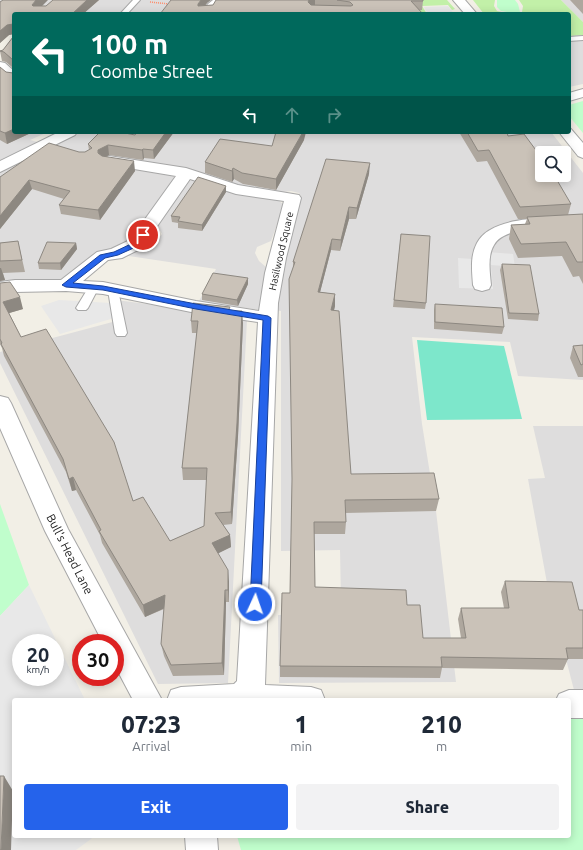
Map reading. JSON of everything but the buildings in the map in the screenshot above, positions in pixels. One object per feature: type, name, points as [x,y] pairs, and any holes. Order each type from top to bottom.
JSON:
[{"type":"street","points":[[208,12],[221,0]]},
{"type":"street","points":[[460,0],[469,12]]},
{"type":"street","points":[[0,66],[8,77]]},
{"type":"street","points":[[571,96],[583,93]]},
{"type":"street","points":[[1,166],[66,134]]},
{"type":"street","points":[[568,134],[583,153]]},
{"type":"street","name":"Hasilwood Square","points":[[109,161],[186,173],[236,189],[293,198],[276,264],[268,306],[268,318]]},
{"type":"street","points":[[66,285],[103,256],[116,254],[136,244],[186,173]]},
{"type":"street","points":[[482,285],[480,264],[484,247],[491,236],[498,231],[526,226],[583,222]]},
{"type":"street","points":[[0,288],[15,286],[66,285],[103,289],[196,307],[268,318],[252,687],[241,697]]},
{"type":"street","name":"Bull's Head Lane","points":[[0,403],[57,531],[147,698]]},
{"type":"street","points":[[221,698],[264,698]]},
{"type":"street","points":[[571,704],[583,704]]},
{"type":"street","points":[[202,838],[202,850]]},
{"type":"lane","points":[[125,12],[137,0]]},
{"type":"lane","points":[[571,39],[583,38]]},
{"type":"lane","points":[[41,146],[56,150]]},
{"type":"lane","points":[[82,308],[103,289],[121,332]]},
{"type":"path","points":[[137,0],[208,12]]},
{"type":"shaded area","points":[[0,0],[335,0],[316,12],[12,12],[12,18],[0,41]]},
{"type":"shaded area","points":[[561,0],[583,0],[583,22]]},
{"type":"shaded area","points":[[448,6],[452,12],[427,12],[424,7]]},
{"type":"shaded area","points":[[583,35],[583,84],[571,87],[571,36]]},
{"type":"shaded area","points":[[0,84],[12,125],[12,134],[44,134],[30,140],[53,146],[77,134],[553,134],[562,146],[535,146],[535,182],[571,182],[571,158],[583,173],[583,380],[518,376],[510,342],[412,337],[422,424],[436,511],[456,682],[279,683],[278,615],[315,614],[341,600],[340,550],[281,551],[281,311],[273,310],[301,196],[299,193],[240,186],[192,170],[102,157],[171,174],[175,177],[132,240],[119,248],[95,254],[61,279],[0,284]]},
{"type":"shaded area","points":[[199,180],[277,199],[284,205],[271,241],[257,247],[255,253],[259,261],[266,267],[259,310],[199,301],[216,269],[122,255],[139,247],[151,244],[158,239],[162,234],[157,225],[185,182]]},
{"type":"shaded area","points":[[487,252],[513,254],[515,267],[491,265],[493,289],[459,288],[458,258],[487,260]]},
{"type":"shaded area","points":[[59,300],[111,303],[114,318],[60,334],[41,306]]},
{"type":"shaded area","points":[[116,300],[193,310],[247,320],[228,683],[158,684],[0,363],[0,352],[120,320]]},
{"type":"shaded area","points":[[533,426],[583,426],[583,689],[574,690],[549,594],[528,479],[545,478]]},
{"type":"shaded area","points":[[29,585],[53,634],[12,634],[12,686],[64,686],[64,657],[72,673],[72,686],[78,686],[84,698],[12,698],[12,838],[92,838],[76,850],[11,850],[0,793],[0,616]]},
{"type":"green space","points":[[346,0],[447,0],[455,9],[452,10],[448,5],[422,6],[426,12],[369,12]]},
{"type":"green space","points":[[473,0],[495,0],[494,6],[497,11],[502,12],[482,12]]},
{"type":"green space","points":[[497,0],[515,0],[518,4],[520,12],[501,11],[497,7]]},
{"type":"green space","points":[[519,0],[561,0],[583,22],[583,35],[571,36],[571,12],[522,12],[523,6]]},
{"type":"green space","points":[[583,101],[583,133],[571,118],[571,104]]},
{"type":"green space","points":[[417,340],[504,346],[522,419],[427,420]]},
{"type":"green space","points":[[0,504],[29,585],[0,616]]},
{"type":"green space","points":[[571,718],[583,718],[583,850],[241,850],[238,838],[571,838]]},
{"type":"route","points":[[143,235],[136,244],[116,254],[103,256],[66,285],[103,288],[196,307],[268,318],[255,604]]}]
